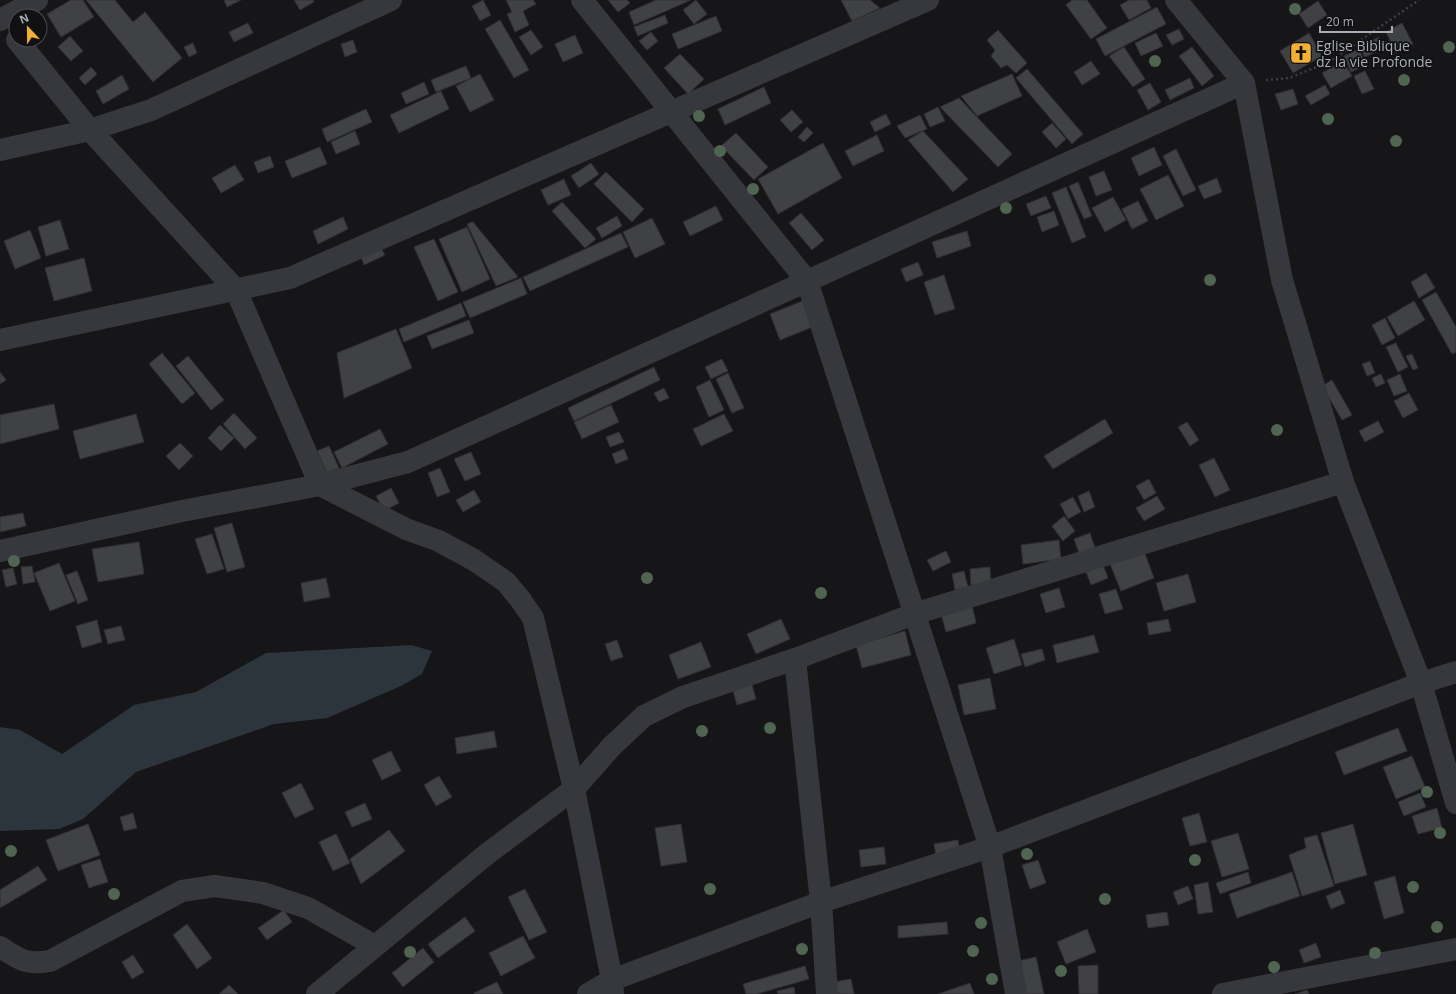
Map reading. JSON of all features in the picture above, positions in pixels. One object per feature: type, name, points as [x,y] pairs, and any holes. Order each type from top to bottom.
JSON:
[{"type":"street","points":[[8,30],[0,20],[37,0]]},
{"type":"street","points":[[0,150],[90,130],[151,110],[391,0]]},
{"type":"street","points":[[582,0],[807,281],[990,847],[1016,994]]},
{"type":"street","points":[[0,340],[290,278],[670,111],[928,0]]},
{"type":"street","points":[[1176,0],[1244,83],[1282,280],[1343,482],[1421,683],[1456,804]]},
{"type":"street","points":[[23,48],[90,130],[236,290],[320,485],[406,529],[439,541],[474,560],[506,582],[533,618],[574,789],[613,987]]},
{"type":"street","points":[[0,551],[182,511],[320,485],[408,462],[1244,83]]},
{"type":"street","points":[[317,994],[487,854],[574,789],[612,746],[644,716],[683,697],[795,659],[914,614],[1343,482]]},
{"type":"street","points":[[795,659],[821,902],[827,994]]},
{"type":"street","points":[[588,994],[613,987],[821,902],[990,847],[1421,683],[1456,672]]},
{"type":"street","points":[[0,947],[15,957],[33,964],[50,961],[182,891],[215,886],[263,893],[308,908],[376,946]]},
{"type":"street","points":[[1222,994],[1456,949]]},
{"type":"path","points":[[1244,83],[1289,78],[1329,62],[1419,0]]},
{"type":"shaded area","points":[[411,645],[432,651],[422,674],[401,686],[327,718],[274,724],[136,772],[83,819],[59,829],[0,831],[0,727],[20,730],[62,754],[134,705],[196,692],[266,653]]},
{"type":"building","points":[[71,0],[83,0],[94,17],[61,37],[48,13]]},
{"type":"building","points":[[86,0],[115,0],[133,22],[145,12],[182,58],[153,82]]},
{"type":"building","points":[[224,0],[241,0],[227,7]]},
{"type":"building","points":[[294,0],[313,0],[314,2],[300,10]]},
{"type":"building","points":[[483,0],[491,15],[480,21],[472,6]]},
{"type":"building","points":[[506,0],[533,0],[536,4],[523,11],[529,25],[515,32],[507,14],[512,12]]},
{"type":"building","points":[[608,0],[627,0],[630,3],[618,12]]},
{"type":"building","points":[[656,0],[691,0],[634,25],[629,12]]},
{"type":"building","points":[[696,0],[707,14],[694,24],[683,10]]},
{"type":"building","points":[[841,0],[870,0],[880,8],[852,21]]},
{"type":"building","points":[[1072,0],[1087,0],[1107,28],[1091,39],[1066,5]]},
{"type":"building","points":[[1129,0],[1147,0],[1151,8],[1129,20],[1120,5]]},
{"type":"building","points":[[1318,1],[1327,15],[1308,28],[1299,14]]},
{"type":"building","points":[[1157,7],[1166,24],[1105,56],[1096,39]]},
{"type":"building","points":[[665,15],[668,23],[638,36],[634,27]]},
{"type":"building","points":[[716,16],[722,31],[678,49],[672,34]]},
{"type":"building","points":[[500,20],[529,70],[514,78],[485,29]]},
{"type":"building","points":[[248,23],[253,33],[234,42],[229,32]]},
{"type":"building","points":[[1402,23],[1413,44],[1396,53],[1386,32]]},
{"type":"building","points":[[1179,29],[1184,39],[1172,45],[1166,35]]},
{"type":"building","points":[[531,30],[543,47],[531,55],[519,37]]},
{"type":"building","points":[[998,30],[1027,63],[1016,73],[1007,65],[1001,68],[991,56],[995,50],[987,40]]},
{"type":"building","points":[[651,32],[658,41],[647,50],[639,41]]},
{"type":"building","points":[[1156,33],[1163,46],[1141,56],[1135,43]]},
{"type":"building","name":"Eglise Biblique dz la vie Profonde","points":[[1309,33],[1322,56],[1293,73],[1280,51]]},
{"type":"building","points":[[575,35],[583,53],[563,62],[555,44]]},
{"type":"building","points":[[70,36],[83,51],[71,61],[58,47]]},
{"type":"building","points":[[1379,37],[1384,48],[1365,57],[1359,47]]},
{"type":"building","points":[[353,40],[357,52],[345,57],[341,44]]},
{"type":"building","points":[[193,43],[197,53],[189,57],[184,47]]},
{"type":"building","points":[[1124,47],[1145,79],[1133,87],[1109,56]]},
{"type":"building","points":[[1192,47],[1214,76],[1202,86],[1179,56]]},
{"type":"building","points":[[1359,49],[1366,65],[1351,72],[1344,56]]},
{"type":"building","points":[[680,54],[704,79],[688,94],[664,68]]},
{"type":"building","points":[[1091,61],[1100,74],[1082,85],[1074,72]]},
{"type":"building","points":[[1343,61],[1352,76],[1331,88],[1322,73]]},
{"type":"building","points":[[466,66],[471,78],[436,92],[431,80]]},
{"type":"building","points":[[91,67],[97,74],[85,85],[79,78]]},
{"type":"building","points":[[1027,69],[1083,134],[1072,144],[1016,78]]},
{"type":"building","points":[[1365,71],[1374,89],[1362,94],[1354,76]]},
{"type":"building","points":[[480,74],[494,100],[470,112],[456,86]]},
{"type":"building","points":[[1012,74],[1022,96],[977,116],[961,96]]},
{"type":"building","points":[[122,75],[129,89],[103,104],[96,91]]},
{"type":"building","points":[[1190,78],[1194,88],[1170,100],[1165,90]]},
{"type":"building","points":[[424,82],[429,94],[406,104],[401,93]]},
{"type":"building","points":[[1150,83],[1161,102],[1148,110],[1137,90]]},
{"type":"building","points":[[1325,85],[1330,94],[1311,105],[1305,96]]},
{"type":"building","points":[[764,87],[771,103],[725,125],[718,109]]},
{"type":"building","points":[[1293,89],[1298,104],[1281,110],[1275,94]]},
{"type":"building","points":[[441,91],[449,109],[399,133],[390,115]]},
{"type":"building","points":[[959,98],[1012,154],[998,167],[940,107]]},
{"type":"building","points":[[938,107],[945,121],[930,127],[924,114]]},
{"type":"building","points":[[366,109],[372,122],[327,142],[322,129]]},
{"type":"building","points":[[792,110],[803,122],[791,132],[780,120]]},
{"type":"building","points":[[886,114],[891,124],[875,132],[870,122]]},
{"type":"building","points":[[920,115],[927,129],[905,138],[897,126]]},
{"type":"building","points":[[1052,123],[1066,139],[1056,148],[1042,132]]},
{"type":"building","points":[[807,127],[813,133],[804,142],[798,137]]},
{"type":"building","points":[[355,131],[360,144],[336,154],[331,142]]},
{"type":"building","points":[[923,131],[968,179],[953,192],[908,140]]},
{"type":"building","points":[[736,133],[768,167],[754,180],[721,146]]},
{"type":"building","points":[[877,135],[884,151],[853,166],[845,151]]},
{"type":"building","points":[[823,143],[842,178],[778,214],[758,179]]},
{"type":"building","points":[[320,147],[327,164],[292,178],[285,161]]},
{"type":"building","points":[[1154,147],[1162,165],[1139,176],[1131,158]]},
{"type":"building","points":[[1176,149],[1196,190],[1183,196],[1163,156]]},
{"type":"building","points":[[270,156],[274,167],[258,173],[254,162]]},
{"type":"building","points":[[591,163],[599,174],[579,188],[571,176]]},
{"type":"building","points":[[235,165],[244,180],[221,193],[212,178]]},
{"type":"building","points":[[1104,171],[1112,190],[1096,196],[1089,177]]},
{"type":"building","points":[[606,172],[644,209],[632,222],[594,184]]},
{"type":"building","points":[[1168,175],[1184,206],[1156,220],[1140,189]]},
{"type":"building","points":[[1217,178],[1222,192],[1204,199],[1198,186]]},
{"type":"building","points":[[564,179],[571,195],[548,205],[541,190]]},
{"type":"building","points":[[1078,182],[1092,216],[1084,219],[1069,186]]},
{"type":"building","points":[[1066,187],[1086,237],[1072,243],[1052,193]]},
{"type":"building","points":[[1046,196],[1051,208],[1031,216],[1026,204]]},
{"type":"building","points":[[1113,197],[1126,220],[1105,232],[1092,208]]},
{"type":"building","points":[[1138,201],[1148,221],[1132,229],[1122,209]]},
{"type":"building","points":[[562,202],[596,239],[585,248],[552,211]]},
{"type":"building","points":[[716,206],[723,220],[690,236],[683,222]]},
{"type":"building","points":[[1054,211],[1059,225],[1042,232],[1037,217]]},
{"type":"building","points":[[801,213],[824,240],[812,250],[789,223]]},
{"type":"building","points":[[617,216],[622,226],[602,238],[596,228]]},
{"type":"building","points":[[343,217],[348,229],[318,244],[313,231]]},
{"type":"building","points":[[652,218],[665,244],[635,258],[623,232]]},
{"type":"building","points":[[60,220],[69,249],[46,256],[38,227]]},
{"type":"building","points":[[473,222],[518,277],[496,286],[467,224]]},
{"type":"building","points":[[467,227],[490,279],[462,292],[439,239]]},
{"type":"building","points":[[30,230],[41,258],[15,269],[4,241]]},
{"type":"building","points":[[967,231],[971,246],[937,258],[932,242]]},
{"type":"building","points":[[621,233],[628,247],[530,291],[523,277]]},
{"type":"building","points":[[434,239],[458,292],[438,301],[414,247]]},
{"type":"building","points":[[381,248],[385,255],[364,265],[361,257]]},
{"type":"building","points":[[84,258],[92,291],[54,301],[45,268]]},
{"type":"building","points":[[918,262],[923,275],[906,282],[901,269]]},
{"type":"building","points":[[1426,273],[1435,288],[1419,298],[1411,282]]},
{"type":"building","points":[[944,275],[955,309],[935,315],[924,282]]},
{"type":"building","points":[[521,278],[527,294],[470,318],[463,302]]},
{"type":"building","points":[[1436,292],[1456,327],[1456,352],[1452,354],[1422,300]]},
{"type":"building","points":[[805,300],[815,326],[780,340],[770,314]]},
{"type":"building","points":[[1414,301],[1425,320],[1398,336],[1387,317]]},
{"type":"building","points":[[461,303],[466,316],[404,342],[399,329]]},
{"type":"building","points":[[1385,318],[1395,338],[1382,345],[1372,325]]},
{"type":"building","points":[[469,320],[474,333],[432,349],[427,336]]},
{"type":"building","points":[[396,329],[412,368],[344,398],[337,353]]},
{"type":"building","points":[[1396,343],[1408,367],[1398,372],[1386,347]]},
{"type":"building","points":[[162,353],[195,393],[182,404],[149,364]]},
{"type":"building","points":[[1412,354],[1418,368],[1413,370],[1406,356]]},
{"type":"building","points":[[188,356],[224,400],[211,410],[176,366]]},
{"type":"building","points":[[722,359],[728,371],[711,379],[705,367]]},
{"type":"building","points":[[1370,361],[1375,373],[1367,376],[1362,364]]},
{"type":"building","points":[[654,367],[660,380],[574,421],[568,408]]},
{"type":"building","points":[[0,372],[6,380],[0,384]]},
{"type":"building","points":[[728,373],[744,408],[732,413],[716,379]]},
{"type":"building","points":[[1381,374],[1385,383],[1376,387],[1372,378]]},
{"type":"building","points":[[1400,374],[1407,391],[1394,396],[1387,380]]},
{"type":"building","points":[[710,380],[724,410],[709,417],[696,387]]},
{"type":"building","points":[[1332,380],[1352,415],[1342,420],[1322,386]]},
{"type":"building","points":[[664,388],[669,398],[659,402],[654,393]]},
{"type":"building","points":[[1409,393],[1418,410],[1403,418],[1394,401]]},
{"type":"building","points":[[54,404],[59,429],[0,444],[0,415]]},
{"type":"building","points":[[611,405],[619,422],[582,439],[574,422]]},
{"type":"building","points":[[234,413],[257,438],[245,449],[223,424]]},
{"type":"building","points":[[136,414],[144,442],[80,459],[73,431]]},
{"type":"building","points":[[724,414],[733,431],[701,446],[693,429]]},
{"type":"building","points":[[1105,419],[1113,433],[1053,469],[1044,456]]},
{"type":"building","points":[[1378,421],[1384,432],[1365,442],[1359,431]]},
{"type":"building","points":[[1187,422],[1199,440],[1190,446],[1178,427]]},
{"type":"building","points":[[220,425],[234,438],[221,451],[208,438]]},
{"type":"building","points":[[380,429],[388,444],[342,468],[334,452]]},
{"type":"building","points":[[619,432],[624,442],[610,447],[606,437]]},
{"type":"building","points":[[180,443],[193,456],[179,470],[166,456]]},
{"type":"building","points":[[329,446],[339,468],[327,473],[317,451]]},
{"type":"building","points":[[624,449],[628,459],[616,464],[612,454]]},
{"type":"building","points":[[471,452],[481,474],[465,481],[454,459]]},
{"type":"building","points":[[1214,458],[1230,490],[1215,497],[1199,465]]},
{"type":"building","points":[[440,468],[450,492],[437,497],[428,473]]},
{"type":"building","points":[[1149,479],[1156,493],[1144,500],[1136,486]]},
{"type":"building","points":[[391,488],[399,503],[384,511],[376,496]]},
{"type":"building","points":[[474,490],[481,502],[463,512],[456,500]]},
{"type":"building","points":[[1089,491],[1095,507],[1084,512],[1078,496]]},
{"type":"building","points":[[1157,496],[1165,509],[1144,521],[1136,508]]},
{"type":"building","points":[[1073,497],[1081,512],[1068,519],[1060,504]]},
{"type":"building","points":[[23,513],[26,526],[0,532],[0,517]]},
{"type":"building","points":[[1064,516],[1075,531],[1063,541],[1052,526]]},
{"type":"building","points":[[232,523],[245,567],[227,572],[214,528]]},
{"type":"building","points":[[1090,533],[1095,548],[1079,553],[1074,539]]},
{"type":"building","points":[[212,534],[224,569],[207,574],[195,539]]},
{"type":"building","points":[[1059,540],[1061,559],[1023,564],[1021,545]]},
{"type":"building","points":[[139,542],[144,574],[98,582],[92,549]]},
{"type":"building","points":[[946,551],[951,562],[933,571],[927,560]]},
{"type":"building","points":[[1144,551],[1154,578],[1121,591],[1110,564]]},
{"type":"building","points":[[59,563],[75,601],[50,611],[34,573]]},
{"type":"building","points":[[1103,565],[1108,578],[1091,585],[1086,572]]},
{"type":"building","points":[[32,566],[35,582],[23,584],[21,567]]},
{"type":"building","points":[[990,567],[991,583],[971,585],[970,569]]},
{"type":"building","points":[[13,568],[17,584],[6,587],[2,570]]},
{"type":"building","points":[[77,571],[88,600],[78,604],[66,575]]},
{"type":"building","points":[[964,571],[968,587],[955,590],[952,574]]},
{"type":"building","points":[[1188,574],[1196,602],[1164,611],[1156,583]]},
{"type":"building","points":[[326,578],[330,597],[304,602],[301,583]]},
{"type":"building","points":[[1059,588],[1065,607],[1046,613],[1040,594]]},
{"type":"building","points":[[1116,589],[1123,609],[1105,614],[1099,594]]},
{"type":"building","points":[[972,605],[976,623],[946,632],[941,614]]},
{"type":"building","points":[[781,619],[790,639],[756,654],[747,634]]},
{"type":"building","points":[[1168,619],[1171,631],[1149,635],[1147,623]]},
{"type":"building","points":[[97,620],[102,642],[82,648],[76,626]]},
{"type":"building","points":[[121,626],[125,640],[108,644],[104,630]]},
{"type":"building","points":[[905,631],[911,655],[862,668],[856,645]]},
{"type":"building","points":[[1094,635],[1099,652],[1057,663],[1053,645]]},
{"type":"building","points":[[1014,639],[1022,665],[994,674],[986,648]]},
{"type":"building","points":[[617,640],[623,657],[611,661],[605,644]]},
{"type":"building","points":[[701,642],[711,667],[678,679],[669,655]]},
{"type":"building","points":[[1042,649],[1045,660],[1025,667],[1021,654]]},
{"type":"building","points":[[990,678],[996,709],[964,715],[958,685]]},
{"type":"building","points":[[751,681],[756,699],[737,705],[732,687]]},
{"type":"building","points":[[1398,728],[1407,751],[1344,775],[1335,752]]},
{"type":"building","points":[[494,731],[497,747],[457,754],[455,738]]},
{"type":"building","points":[[391,751],[401,771],[382,780],[372,760]]},
{"type":"building","points":[[1412,756],[1425,787],[1396,799],[1383,767]]},
{"type":"building","points":[[439,776],[452,797],[436,806],[424,785]]},
{"type":"building","points":[[301,783],[314,809],[295,818],[282,793]]},
{"type":"building","points":[[1420,793],[1426,807],[1404,816],[1398,802]]},
{"type":"building","points":[[365,803],[372,819],[352,827],[345,812]]},
{"type":"building","points":[[1437,808],[1442,828],[1418,834],[1412,816]]},
{"type":"building","points":[[133,813],[137,828],[124,831],[120,817]]},
{"type":"building","points":[[1199,813],[1207,842],[1190,846],[1182,818]]},
{"type":"building","points":[[88,824],[100,855],[58,871],[46,840]]},
{"type":"building","points":[[681,824],[687,862],[661,866],[655,828]]},
{"type":"building","points":[[1353,824],[1367,875],[1335,884],[1321,833]]},
{"type":"building","points":[[389,830],[405,851],[361,884],[350,859]]},
{"type":"building","points":[[1238,833],[1249,869],[1222,877],[1211,841]]},
{"type":"building","points":[[336,834],[350,863],[333,871],[319,842]]},
{"type":"building","points":[[1317,835],[1334,886],[1302,896],[1289,855],[1306,848],[1304,838]]},
{"type":"building","points":[[958,840],[960,853],[936,856],[934,844]]},
{"type":"building","points":[[884,847],[886,864],[861,867],[859,850]]},
{"type":"building","points":[[100,859],[108,882],[89,888],[81,865]]},
{"type":"building","points":[[1038,860],[1046,883],[1030,889],[1022,865]]},
{"type":"building","points":[[38,866],[47,880],[0,908],[0,890]]},
{"type":"building","points":[[1248,872],[1251,883],[1220,894],[1216,883]]},
{"type":"building","points":[[1292,872],[1300,896],[1237,918],[1229,894]]},
{"type":"building","points":[[1395,876],[1404,913],[1384,919],[1374,882]]},
{"type":"building","points":[[1208,882],[1213,912],[1198,914],[1194,885]]},
{"type":"building","points":[[1188,886],[1193,899],[1178,905],[1173,892]]},
{"type":"building","points":[[525,889],[547,932],[529,940],[508,897]]},
{"type":"building","points":[[1340,890],[1345,903],[1331,909],[1326,896]]},
{"type":"building","points":[[284,910],[292,922],[267,940],[258,928]]},
{"type":"building","points":[[1167,912],[1169,925],[1148,928],[1146,915]]},
{"type":"building","points":[[465,917],[475,931],[438,958],[428,944]]},
{"type":"building","points":[[947,922],[948,934],[898,938],[898,926]]},
{"type":"building","points":[[187,924],[212,958],[197,969],[173,935]]},
{"type":"building","points":[[1087,929],[1096,952],[1066,964],[1057,942]]},
{"type":"building","points":[[523,936],[535,958],[501,976],[489,953]]},
{"type":"building","points":[[1316,943],[1321,957],[1304,963],[1299,950]]},
{"type":"building","points":[[423,948],[434,962],[403,987],[392,973]]},
{"type":"building","points":[[133,955],[144,972],[132,979],[122,962]]},
{"type":"building","points":[[1036,957],[1044,994],[1026,994],[1018,961]]},
{"type":"building","points":[[1098,965],[1098,994],[1079,994],[1078,966]]},
{"type":"building","points":[[805,966],[809,979],[757,994],[746,994],[743,984]]},
{"type":"building","points":[[851,979],[854,994],[835,994],[833,982]]},
{"type":"building","points":[[497,982],[503,994],[474,994],[474,993]]},
{"type":"building","points":[[970,983],[974,994],[938,994]]},
{"type":"building","points":[[229,985],[238,994],[219,994]]},
{"type":"building","points":[[794,987],[795,994],[778,994],[777,991]]},
{"type":"building","points":[[1307,990],[1309,994],[1295,994]]},
{"type":"place","name":"Eglise Biblique dz la vie Profonde","points":[[1301,53]]}]
